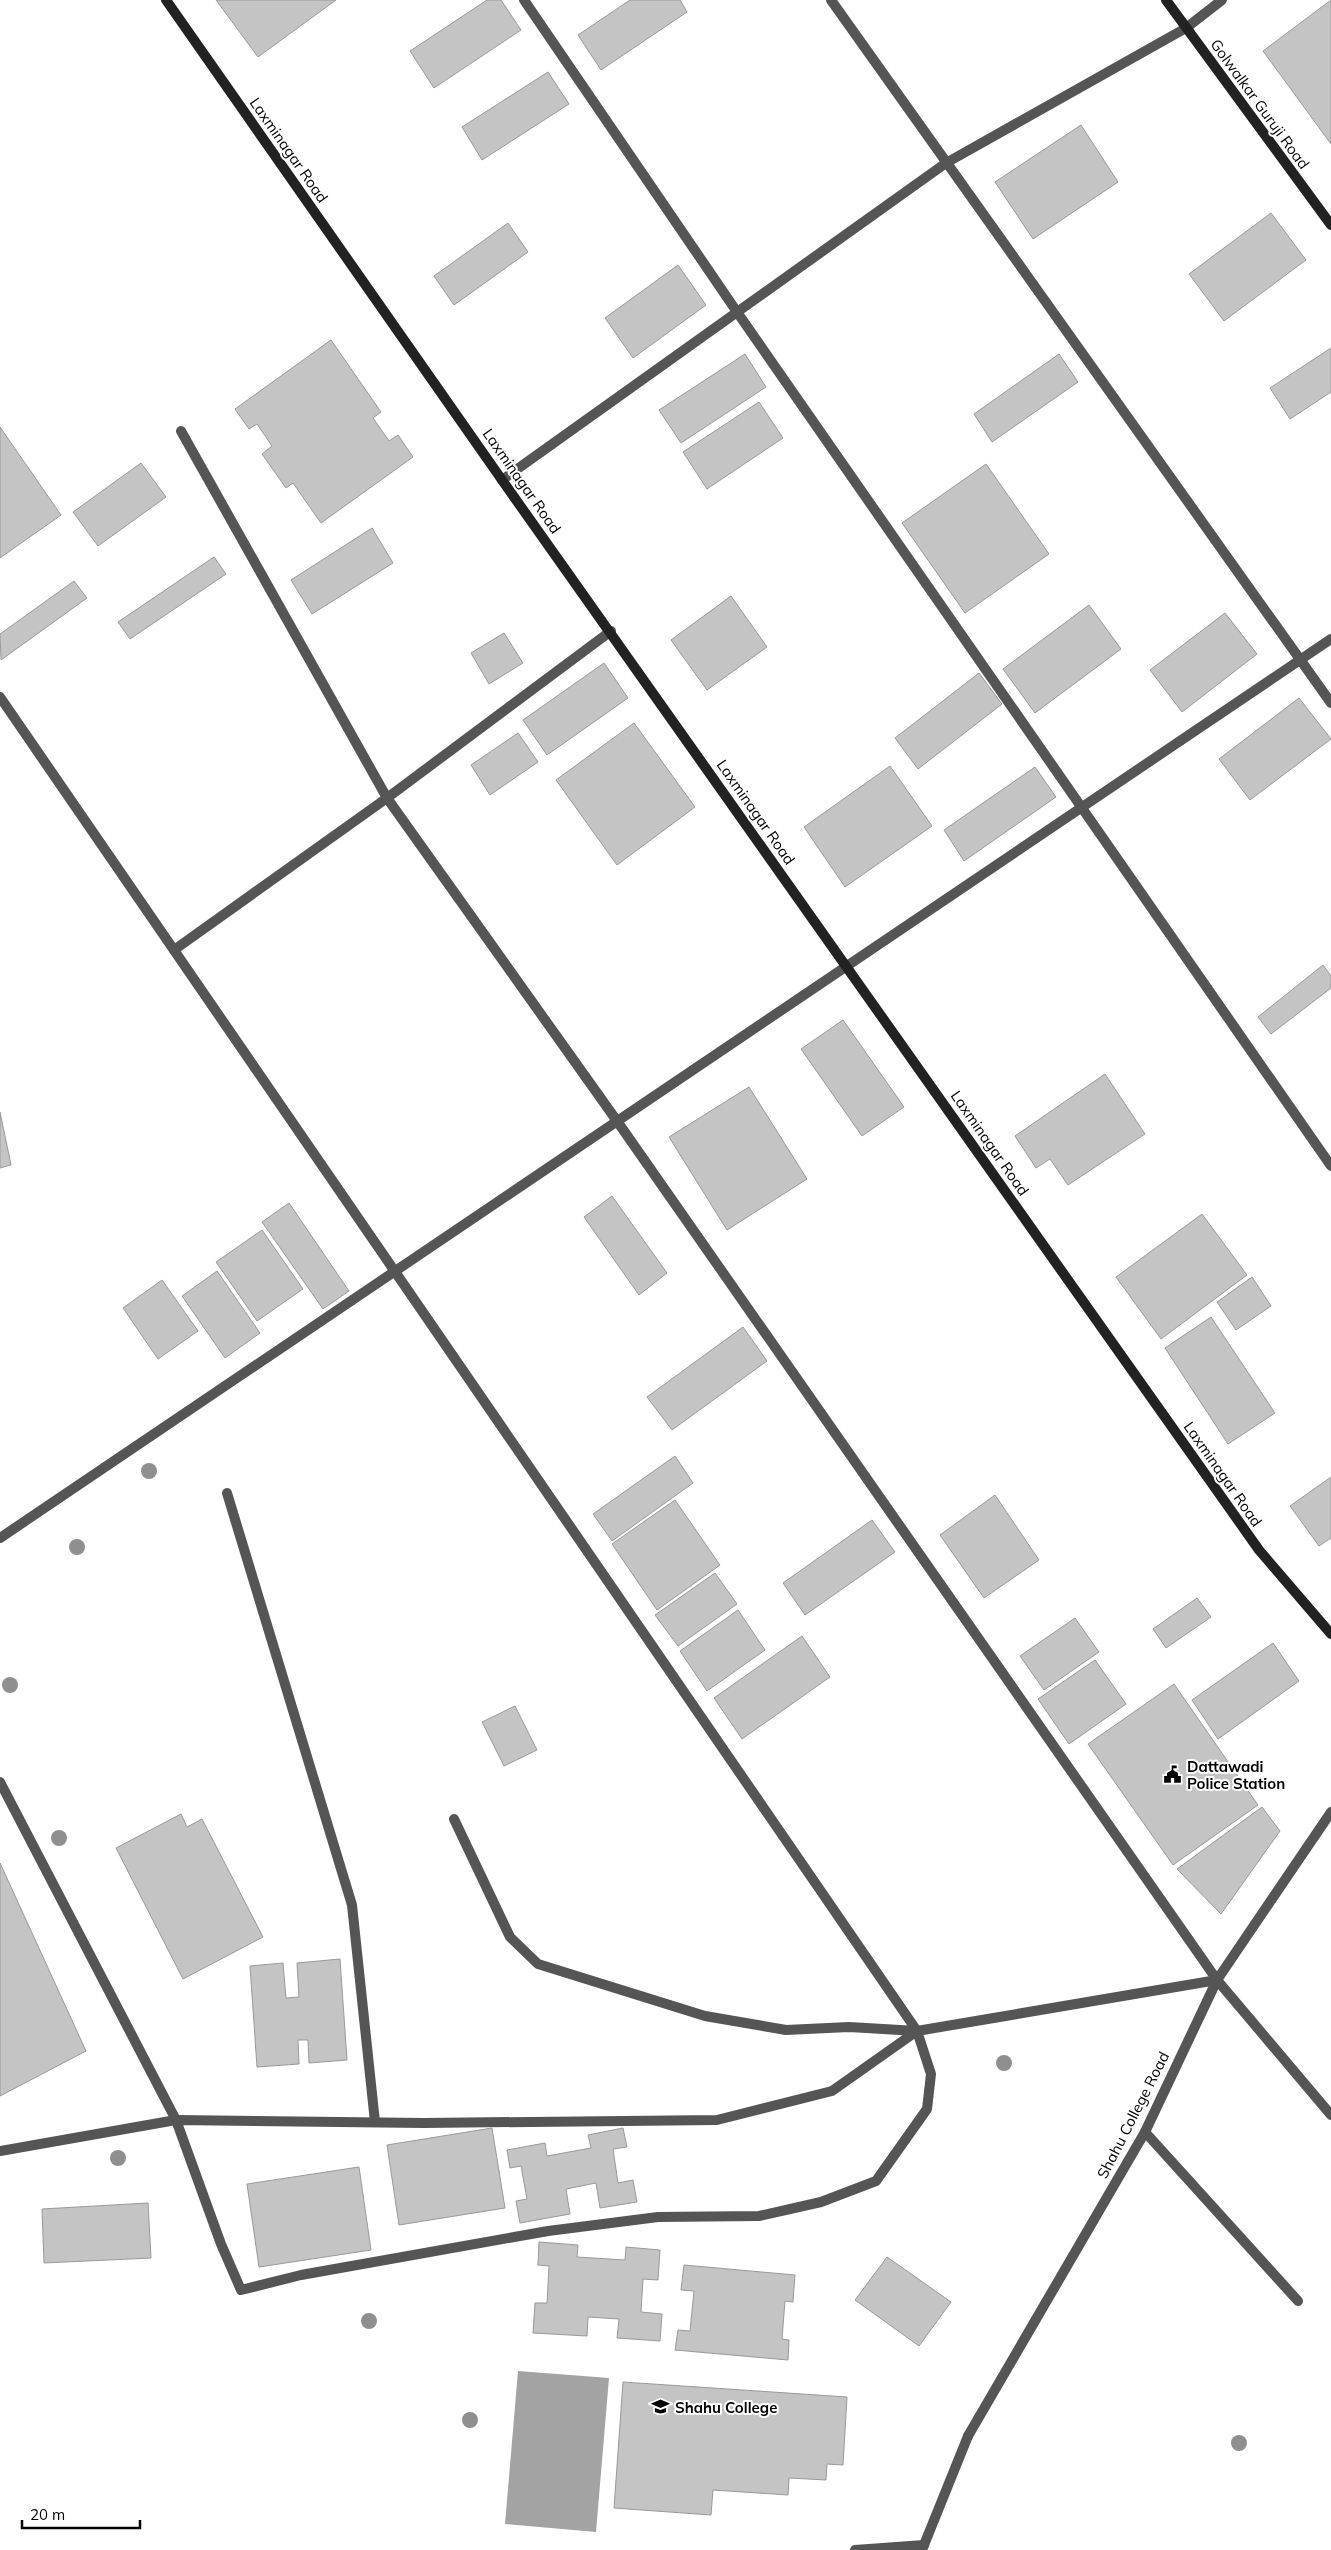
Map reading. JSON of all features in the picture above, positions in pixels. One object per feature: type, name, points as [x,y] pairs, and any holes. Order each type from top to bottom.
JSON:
[{"type":"street","name":"Laxminagar Road","points":[[166,0],[502,480],[611,631],[1259,1550],[1331,1634]]},
{"type":"street","points":[[524,0],[738,312],[1331,1166]]},
{"type":"street","points":[[831,0],[1331,703]]},
{"type":"street","name":"Golwalkar Guruji Road","points":[[1166,0],[1331,225]]},
{"type":"street","points":[[502,480],[946,163],[1186,28],[1222,0]]},
{"type":"street","points":[[181,431],[387,798],[617,1121],[1217,1980],[1331,2115]]},
{"type":"street","points":[[174,950],[387,798],[611,631]]},
{"type":"street","points":[[0,1538],[1331,639]]},
{"type":"street","points":[[0,697],[917,2031],[931,2074],[927,2109],[876,2181],[830,2199],[759,2216],[658,2216],[548,2231],[301,2275],[240,2290],[221,2244],[176,2120],[1,1785]]},
{"type":"street","points":[[227,1493],[352,1905],[375,2122]]},
{"type":"street","name":"Shahu College Road","points":[[923,2548],[968,2436],[1145,2132],[1217,1980],[1331,1812]]},
{"type":"street","points":[[454,1819],[510,1937],[538,1964],[705,2016],[786,2030],[849,2027],[917,2031],[1217,1980]]},
{"type":"street","points":[[0,2151],[176,2120],[375,2122],[718,2120],[832,2091],[917,2031]]},
{"type":"street","points":[[1145,2132],[1298,2301]]},
{"type":"street","points":[[854,2550],[923,2548]]},
{"type":"shaded area","points":[[518,2371],[609,2378],[596,2532],[505,2524]]},
{"type":"building","points":[[216,0],[336,0],[258,57]]},
{"type":"building","points":[[487,0],[501,0],[521,30],[434,88],[410,51]]},
{"type":"building","points":[[630,0],[680,0],[687,12],[601,70],[578,35]]},
{"type":"building","points":[[1331,0],[1331,144],[1263,51]]},
{"type":"building","points":[[548,72],[569,104],[482,160],[462,127]]},
{"type":"building","points":[[1081,125],[1118,182],[1033,239],[995,182]]},
{"type":"building","points":[[1271,213],[1306,260],[1224,321],[1189,274]]},
{"type":"building","points":[[508,223],[528,252],[454,305],[434,276]]},
{"type":"building","points":[[678,265],[706,305],[633,358],[605,318]]},
{"type":"building","points":[[331,340],[381,412],[373,418],[389,441],[398,435],[413,457],[321,523],[293,483],[286,488],[262,454],[272,446],[257,424],[249,429],[235,409]]},
{"type":"building","points":[[1331,348],[1331,392],[1290,419],[1270,388]]},
{"type":"building","points":[[745,354],[766,387],[681,443],[659,410]]},
{"type":"building","points":[[1059,354],[1078,382],[992,442],[974,414]]},
{"type":"building","points":[[759,402],[783,438],[707,489],[683,452]]},
{"type":"building","points":[[0,427],[61,515],[0,558]]},
{"type":"building","points":[[141,463],[166,497],[98,546],[73,512]]},
{"type":"building","points":[[986,464],[1049,554],[965,613],[902,523]]},
{"type":"building","points":[[372,528],[393,563],[312,614],[291,580]]},
{"type":"building","points":[[214,557],[226,574],[130,639],[118,622]]},
{"type":"building","points":[[74,581],[87,598],[1,660],[0,634]]},
{"type":"building","points":[[731,596],[767,647],[707,690],[671,640]]},
{"type":"building","points":[[1089,605],[1121,649],[1035,713],[1003,669]]},
{"type":"building","points":[[1225,613],[1257,654],[1182,712],[1150,670]]},
{"type":"building","points":[[504,633],[523,663],[489,684],[471,653]]},
{"type":"building","points":[[604,663],[628,698],[547,755],[523,720]]},
{"type":"building","points":[[979,673],[1002,704],[918,769],[895,738]]},
{"type":"building","points":[[1299,698],[1331,739],[1250,800],[1219,759]]},
{"type":"building","points":[[634,723],[695,807],[617,865],[556,780]]},
{"type":"building","points":[[518,733],[538,762],[490,795],[471,765]]},
{"type":"building","points":[[890,766],[932,826],[845,887],[804,827]]},
{"type":"building","points":[[1035,767],[1056,797],[964,861],[944,830]]},
{"type":"building","points":[[1323,965],[1331,976],[1331,988],[1271,1034],[1258,1017]]},
{"type":"building","points":[[843,1020],[904,1107],[862,1136],[801,1049]]},
{"type":"building","points":[[1105,1074],[1145,1134],[1068,1185],[1050,1159],[1036,1168],[1015,1136]]},
{"type":"building","points":[[749,1087],[807,1179],[727,1230],[669,1137]]},
{"type":"building","points":[[0,1112],[11,1165],[0,1168]]},
{"type":"building","points":[[612,1196],[667,1273],[639,1295],[584,1217]]},
{"type":"building","points":[[289,1203],[349,1291],[323,1309],[262,1222]]},
{"type":"building","points":[[1202,1214],[1247,1275],[1161,1339],[1116,1277]]},
{"type":"building","points":[[262,1230],[303,1289],[257,1321],[216,1262]]},
{"type":"building","points":[[217,1271],[260,1333],[225,1358],[182,1296]]},
{"type":"building","points":[[1252,1277],[1271,1306],[1236,1330],[1217,1302]]},
{"type":"building","points":[[162,1280],[198,1331],[158,1359],[123,1308]]},
{"type":"building","points":[[1211,1317],[1275,1413],[1228,1444],[1165,1348]]},
{"type":"building","points":[[743,1327],[767,1361],[672,1430],[647,1397]]},
{"type":"building","points":[[675,1456],[693,1483],[612,1541],[593,1514]]},
{"type":"building","points":[[1331,1477],[1331,1538],[1319,1546],[1290,1506]]},
{"type":"building","points":[[995,1495],[1039,1560],[984,1598],[940,1535]]},
{"type":"building","points":[[675,1500],[720,1565],[657,1610],[612,1544]]},
{"type":"building","points":[[872,1520],[895,1552],[805,1615],[783,1583]]},
{"type":"building","points":[[715,1573],[737,1604],[678,1646],[655,1615]]},
{"type":"building","points":[[1197,1598],[1211,1617],[1166,1648],[1153,1629]]},
{"type":"building","points":[[738,1610],[765,1650],[707,1691],[680,1651]]},
{"type":"building","points":[[1075,1618],[1099,1652],[1044,1690],[1020,1656]]},
{"type":"building","points":[[802,1636],[830,1677],[742,1739],[714,1698]]},
{"type":"building","points":[[1273,1643],[1299,1681],[1218,1739],[1192,1700]]},
{"type":"building","points":[[1095,1660],[1126,1704],[1069,1744],[1038,1699]]},
{"type":"building","name":"Dattawadi Police Station","points":[[1174,1684],[1258,1805],[1173,1865],[1088,1744]]},
{"type":"building","points":[[515,1706],[537,1750],[504,1766],[482,1722]]},
{"type":"building","points":[[1262,1807],[1280,1831],[1221,1914],[1177,1869]]},
{"type":"building","points":[[181,1814],[187,1827],[202,1819],[263,1937],[183,1979],[116,1848]]},
{"type":"building","points":[[0,1863],[86,2051],[0,2096]]},
{"type":"building","points":[[340,1959],[347,2060],[309,2063],[308,2040],[298,2040],[299,2064],[257,2067],[250,1966],[283,1963],[286,1998],[299,1997],[297,1963]]},
{"type":"building","points":[[492,2128],[505,2208],[399,2225],[387,2145]]},
{"type":"building","points":[[623,2128],[627,2147],[613,2149],[618,2183],[633,2180],[637,2202],[600,2208],[596,2183],[566,2189],[570,2214],[520,2223],[516,2201],[527,2199],[521,2166],[510,2168],[507,2150],[545,2143],[547,2156],[591,2148],[588,2135]]},
{"type":"building","points":[[359,2167],[371,2250],[259,2267],[247,2184]]},
{"type":"building","points":[[148,2203],[151,2258],[44,2263],[42,2209]]},
{"type":"building","points":[[539,2242],[578,2245],[577,2257],[625,2260],[626,2247],[660,2250],[658,2280],[643,2279],[641,2312],[662,2314],[660,2341],[617,2338],[619,2319],[588,2317],[587,2336],[533,2333],[535,2303],[547,2303],[549,2266],[538,2265]]},
{"type":"building","points":[[887,2257],[951,2302],[919,2346],[855,2300]]},
{"type":"building","points":[[684,2265],[795,2275],[793,2302],[785,2301],[782,2339],[789,2340],[788,2360],[675,2350],[678,2330],[690,2331],[694,2291],[681,2290]]},
{"type":"building","points":[[623,2382],[847,2397],[843,2465],[827,2464],[826,2480],[789,2478],[788,2495],[713,2490],[711,2515],[614,2508]]},
{"type":"place","name":"Dattawadi Police Station","points":[[1173,1775]]},
{"type":"place","name":"Shahu College","points":[[661,2407]]}]
